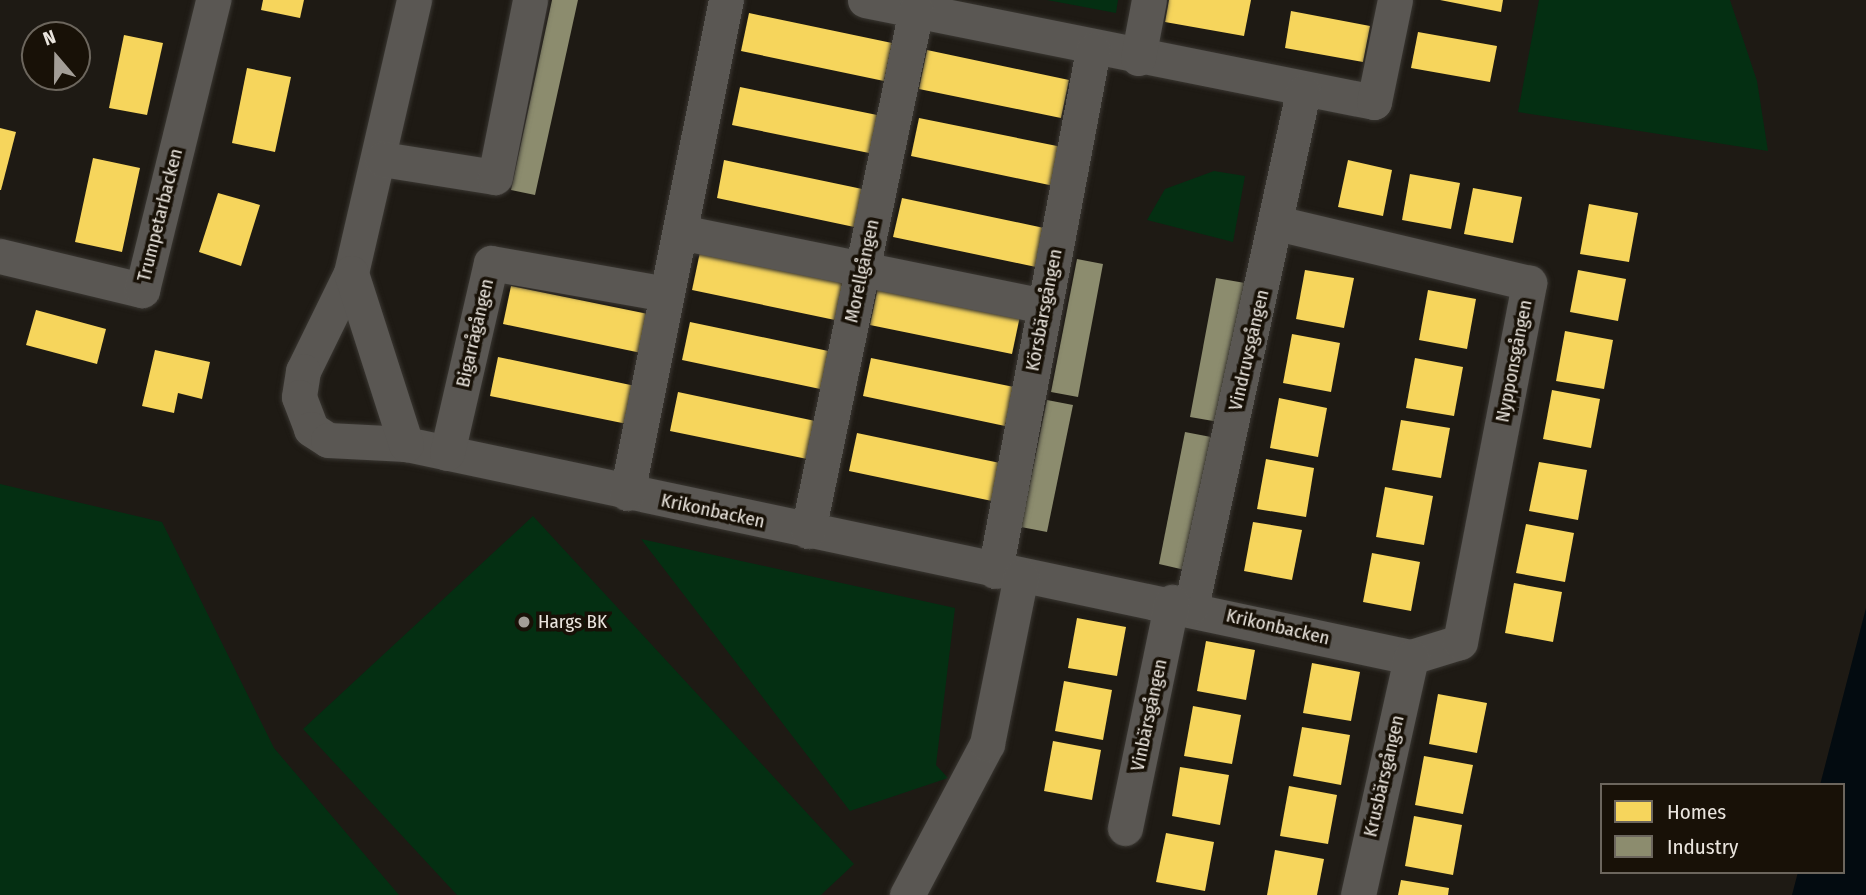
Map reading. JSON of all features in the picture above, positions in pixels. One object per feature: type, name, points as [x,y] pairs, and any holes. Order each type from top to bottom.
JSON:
[{"type":"street","name":"Trumpetarbacken","points":[[0,256],[142,290],[213,0]]},
{"type":"street","name":"Krikonbacken","points":[[414,0],[382,159],[351,273],[314,340],[299,397],[310,429],[328,440],[406,444],[1008,574],[1182,605],[1411,657]]},
{"type":"street","points":[[382,159],[495,177],[530,0]]},
{"type":"street","points":[[627,493],[726,0]]},
{"type":"street","points":[[1138,58],[1149,0]]},
{"type":"street","points":[[887,3],[1093,50],[1303,92],[1374,102],[1395,0]]},
{"type":"street","name":"Morellgången","points":[[808,531],[862,269],[887,3]]},
{"type":"street","name":"Körsbärsgången","points":[[1008,574],[1045,306],[1093,50]]},
{"type":"street","name":"Vindruvsgången","points":[[1182,605],[1278,223],[1303,92]]},
{"type":"street","name":"Nypponsgången","points":[[1278,223],[1529,283],[1460,642],[1411,657]]},
{"type":"street","points":[[680,232],[1045,306]]},
{"type":"street","name":"Bigarrågången","points":[[447,453],[491,263],[666,294]]},
{"type":"street","points":[[351,273],[406,444]]},
{"type":"street","points":[[913,883],[957,811],[986,744],[1008,574]]},
{"type":"street","name":"Vinbärsgången","points":[[1125,828],[1182,605]]},
{"type":"street","name":"Krusbärsgången","points":[[1358,895],[1411,657]]},
{"type":"green space","points":[[1047,0],[1118,0],[1116,13]]},
{"type":"green space","points":[[1539,0],[1730,0],[1757,81],[1768,151],[1518,112]]},
{"type":"green space","points":[[1214,171],[1245,176],[1233,242],[1147,220],[1165,189]]},
{"type":"green space","points":[[0,484],[162,522],[274,748],[399,895],[0,895]]},
{"type":"green space","name":"Hargs BK","points":[[533,516],[854,864],[821,895],[457,895],[303,729]]},
{"type":"green space","points":[[641,539],[955,608],[936,765],[948,778],[850,811]]},
{"type":"shaded area","points":[[1866,608],[1866,895],[1792,895],[1797,874],[1845,874],[1845,783],[1821,783]]},
{"type":"building: Homes","points":[[263,0],[304,0],[300,18],[261,10]]},
{"type":"building: Homes","points":[[1169,0],[1251,0],[1244,36],[1165,22]]},
{"type":"building: Homes","points":[[1440,0],[1503,0],[1501,12]]},
{"type":"building: Homes","points":[[1291,11],[1370,26],[1363,62],[1285,48]]},
{"type":"building: Homes","points":[[749,13],[892,43],[884,81],[741,51]]},
{"type":"building: Homes","points":[[1418,32],[1497,46],[1490,82],[1411,68]]},
{"type":"building: Homes","points":[[124,35],[163,43],[147,115],[109,108]]},
{"type":"building: Homes","points":[[927,50],[1069,80],[1061,118],[919,89]]},
{"type":"building: Homes","points":[[247,68],[291,77],[275,152],[232,143]]},
{"type":"building: Homes","points":[[740,87],[882,116],[874,154],[732,125]]},
{"type":"building: Homes","points":[[919,118],[1062,147],[1054,186],[911,156]]},
{"type":"building: Homes","points":[[0,128],[16,132],[1,190],[0,190]]},
{"type":"building: Homes","points":[[93,158],[140,168],[122,252],[75,242]]},
{"type":"building: Homes","points":[[724,160],[867,190],[859,228],[717,198]]},
{"type":"building: Homes","points":[[1348,160],[1392,170],[1383,216],[1338,207]]},
{"type":"building: Homes","points":[[1410,174],[1460,183],[1451,229],[1402,220]]},
{"type":"building: Homes","points":[[1473,188],[1522,197],[1513,243],[1464,234]]},
{"type":"building: Homes","points":[[218,193],[260,205],[241,266],[199,252]]},
{"type":"building: Homes","points":[[902,198],[1044,228],[1036,267],[893,237]]},
{"type":"building: Homes","points":[[1589,204],[1638,213],[1629,262],[1580,254]]},
{"type":"building: Homes","points":[[700,252],[843,282],[835,320],[692,290]]},
{"type":"building: Homes","points":[[1305,270],[1354,278],[1344,328],[1296,319]]},
{"type":"building: Homes","points":[[1578,270],[1626,279],[1618,321],[1570,312]]},
{"type":"building: Homes","points":[[511,286],[653,315],[646,354],[503,324]]},
{"type":"building: Homes","points":[[878,287],[1020,316],[1012,354],[870,325]]},
{"type":"building: Homes","points":[[1428,290],[1476,299],[1467,349],[1419,340]]},
{"type":"building: Homes","points":[[36,310],[106,329],[97,364],[26,345]]},
{"type":"building: Homes","points":[[690,322],[833,352],[825,390],[682,360]]},
{"type":"building: Homes","points":[[1565,331],[1613,340],[1604,389],[1556,381]]},
{"type":"building: Homes","points":[[1292,334],[1340,343],[1331,392],[1283,383]]},
{"type":"building: Homes","points":[[155,350],[210,362],[202,399],[178,393],[174,413],[142,406]]},
{"type":"building: Homes","points":[[498,357],[640,387],[632,425],[490,396]]},
{"type":"building: Homes","points":[[871,358],[1014,387],[1005,426],[863,396]]},
{"type":"building: Homes","points":[[1415,358],[1463,367],[1454,416],[1406,408]]},
{"type":"building: Homes","points":[[1552,390],[1600,399],[1591,448],[1543,439]]},
{"type":"building: Homes","points":[[678,392],[820,422],[812,460],[670,431]]},
{"type":"building: Homes","points":[[1279,398],[1327,408],[1318,457],[1270,448]]},
{"type":"building: Homes","points":[[1401,420],[1450,428],[1441,478],[1392,470]]},
{"type":"building: Homes","points":[[857,433],[1000,463],[992,501],[849,471]]},
{"type":"building: Homes","points":[[1266,459],[1314,468],[1306,517],[1257,509]]},
{"type":"building: Homes","points":[[1539,462],[1587,470],[1578,520],[1529,511]]},
{"type":"building: Homes","points":[[1385,487],[1433,496],[1424,545],[1376,537]]},
{"type":"building: Homes","points":[[1253,522],[1302,530],[1292,580],[1244,571]]},
{"type":"building: Homes","points":[[1526,524],[1574,533],[1565,582],[1516,573]]},
{"type":"building: Homes","points":[[1372,553],[1420,562],[1411,611],[1363,602]]},
{"type":"building: Homes","points":[[1514,583],[1562,592],[1553,642],[1505,633]]},
{"type":"building: Homes","points":[[1077,618],[1126,627],[1117,676],[1068,668]]},
{"type":"building: Homes","points":[[1206,641],[1255,650],[1246,700],[1197,691]]},
{"type":"building: Homes","points":[[1312,663],[1360,672],[1351,721],[1303,713]]},
{"type":"building: Homes","points":[[1064,681],[1112,690],[1103,740],[1055,731]]},
{"type":"building: Homes","points":[[1438,694],[1487,703],[1477,753],[1429,744]]},
{"type":"building: Homes","points":[[1193,706],[1241,715],[1232,764],[1184,756]]},
{"type":"building: Homes","points":[[1302,727],[1350,735],[1341,785],[1293,776]]},
{"type":"building: Homes","points":[[1053,741],[1101,750],[1092,800],[1044,791]]},
{"type":"building: Homes","points":[[1424,756],[1473,765],[1463,814],[1415,805]]},
{"type":"building: Homes","points":[[1180,767],[1229,775],[1220,825],[1172,816]]},
{"type":"building: Homes","points":[[1289,786],[1337,795],[1328,844],[1280,836]]},
{"type":"building: Homes","points":[[1414,816],[1462,825],[1453,875],[1405,866]]},
{"type":"building: Homes","points":[[1166,833],[1214,842],[1205,891],[1156,882]]},
{"type":"building: Homes","points":[[1275,850],[1324,859],[1317,895],[1267,895]]},
{"type":"building: Homes","points":[[1401,880],[1449,888],[1448,895],[1398,895]]},
{"type":"building: Industry","points":[[552,0],[578,0],[535,195],[511,190]]},
{"type":"building: Industry","points":[[1077,259],[1103,264],[1078,397],[1051,392]]},
{"type":"building: Industry","points":[[1216,278],[1245,283],[1219,422],[1190,417]]},
{"type":"building: Industry","points":[[1047,400],[1073,405],[1047,532],[1021,527]]},
{"type":"building: Industry","points":[[1185,432],[1211,437],[1185,570],[1159,564]]},
{"type":"place","name":"Hargs BK","points":[[524,622]]}]
